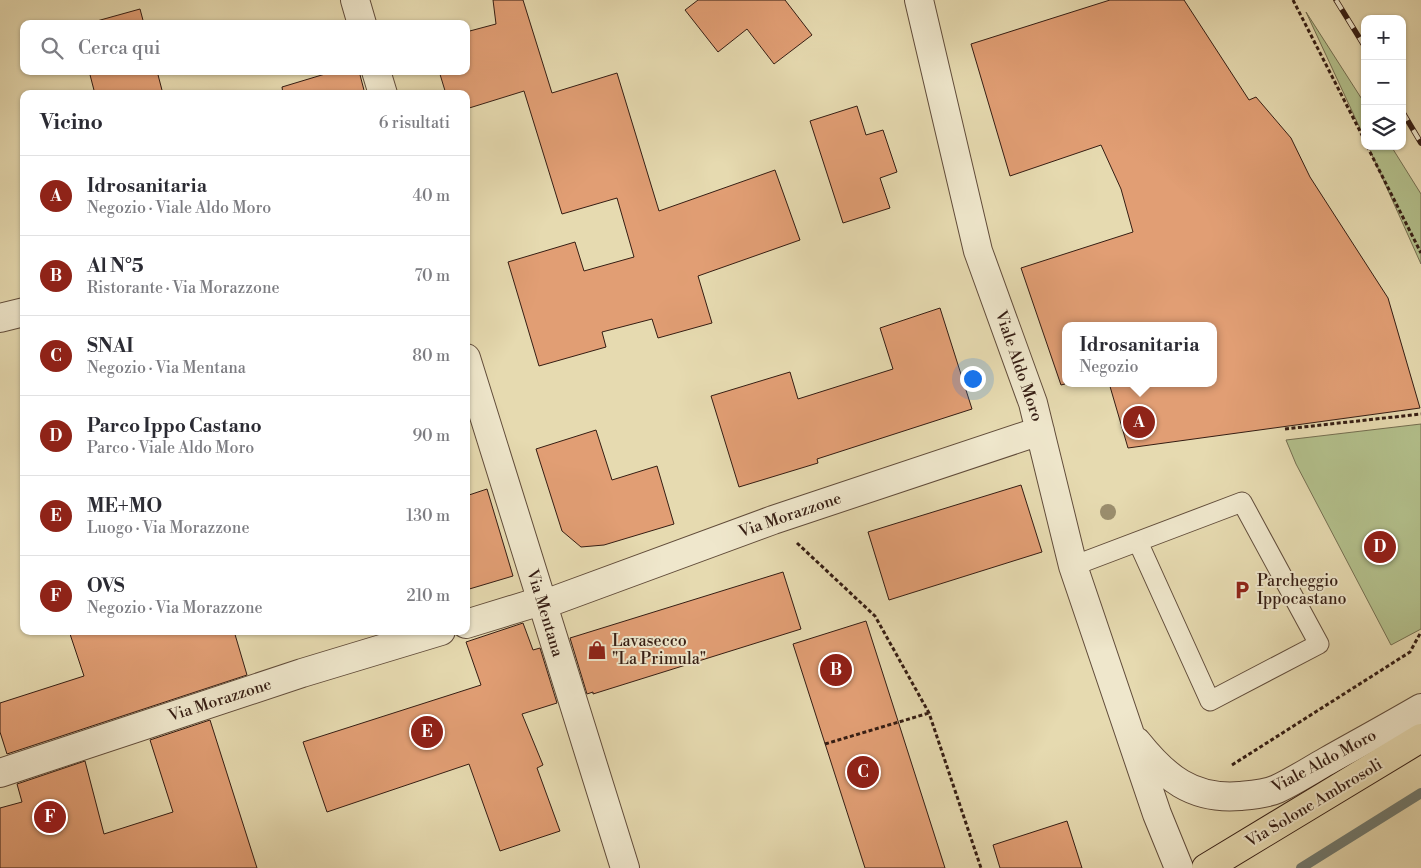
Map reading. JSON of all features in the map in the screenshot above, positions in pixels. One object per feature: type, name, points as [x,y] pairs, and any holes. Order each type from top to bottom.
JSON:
[{"type":"main road","name":"Via Solone Ambrosoli","points":[[1206,868],[1421,738]]},
{"type":"street","points":[[355,0],[361,20]]},
{"type":"street","name":"Viale Aldo Moro","points":[[919,0],[978,251],[1032,403],[1073,566],[1157,814],[1179,868]]},
{"type":"street","points":[[377,75],[383,90]]},
{"type":"street","points":[[0,318],[20,313]]},
{"type":"street","name":"Via Mentana","points":[[470,371],[625,868]]},
{"type":"street","name":"Via Morazzone","points":[[470,623],[542,603],[773,520],[1040,431]]},
{"type":"street","name":"Via Morazzone","points":[[0,773],[302,673],[428,635]]},
{"type":"street","name":"Viale Aldo Moro","points":[[1128,730],[1154,763],[1172,779],[1186,788],[1208,795],[1238,796],[1276,789],[1421,708]]},
{"type":"lane","points":[[1073,566],[1242,502],[1319,644],[1210,701],[1138,542]]},
{"type":"path","points":[[1293,0],[1361,133]]},
{"type":"path","points":[[1369,150],[1421,253]]},
{"type":"path","points":[[1285,429],[1421,414]]},
{"type":"path","points":[[773,520],[875,616],[929,712],[981,868]]},
{"type":"path","points":[[1208,795],[1226,768],[1410,652],[1421,632]]},
{"type":"path","points":[[825,744],[929,712]]},
{"type":"green space","points":[[1306,12],[1361,98],[1361,130]]},
{"type":"green space","points":[[1370,150],[1394,150],[1421,194],[1421,264]]},
{"type":"green space","points":[[1421,424],[1421,629],[1391,645],[1296,464],[1286,440]]},
{"type":"building","points":[[493,0],[523,0],[552,93],[617,73],[659,211],[775,170],[800,240],[698,276],[712,323],[658,338],[652,319],[602,332],[606,347],[539,366],[508,262],[575,242],[584,271],[634,257],[617,198],[562,214],[524,91],[470,108],[470,90],[445,90],[440,75],[470,75],[470,31],[496,24]]},
{"type":"building","points":[[698,0],[785,0],[812,35],[774,64],[747,29],[718,52],[685,10]]},
{"type":"building","points":[[1110,0],[1184,0],[1249,100],[1256,97],[1291,138],[1310,177],[1388,298],[1420,408],[1128,448],[1110,387],[1217,387],[1217,322],[1062,322],[1061,385],[1021,268],[1133,232],[1121,189],[1101,145],[1010,176],[971,44]]},
{"type":"building","points":[[140,9],[143,20],[100,20]]},
{"type":"building","points":[[90,75],[158,75],[162,90],[94,90]]},
{"type":"building","points":[[322,75],[360,75],[364,90],[282,90],[282,87]]},
{"type":"building","points":[[857,106],[866,135],[883,130],[897,172],[880,178],[890,208],[843,223],[810,121]]},
{"type":"building","points":[[940,308],[972,409],[817,459],[818,463],[739,487],[711,396],[790,372],[798,399],[893,369],[880,328]]},
{"type":"building","points":[[596,430],[612,480],[657,466],[674,524],[604,545],[581,547],[562,531],[536,449]]},
{"type":"building","points":[[1021,485],[1042,552],[889,600],[868,532]]},
{"type":"building","points":[[487,489],[513,576],[470,589],[470,495]]},
{"type":"building","points":[[783,572],[801,629],[593,694],[593,692],[587,694],[570,638]]},
{"type":"building","points":[[866,621],[945,868],[865,868],[793,644]]},
{"type":"building","points":[[523,623],[533,650],[540,648],[557,703],[522,714],[543,765],[537,768],[560,831],[500,851],[469,764],[327,812],[303,742],[481,685],[466,642]]},
{"type":"building","points":[[70,635],[235,635],[247,675],[7,754],[0,732],[0,703],[84,676]]},
{"type":"building","points":[[210,720],[257,868],[0,868],[0,808],[22,802],[17,784],[85,761],[104,834],[173,812],[150,740]]},
{"type":"building","points":[[1067,821],[1082,868],[1000,868],[993,845]]},
{"type":"waterway","points":[[1301,868],[1421,793]]},
{"type":"railway","points":[[1336,0],[1361,41]]},
{"type":"railway","points":[[1406,118],[1421,143]]},
{"type":"place","name":"Idrosanitaria","points":[[1139,422]]},
{"type":"place","name":"Parco Ippo Castano","points":[[1380,547]]},
{"type":"place","name":"Parcheggio Ippocastano","points":[[1242,590]]},
{"type":"place","name":"Lavasecco \"La Primula\"","points":[[597,650]]},
{"type":"place","name":"Al N°5","points":[[836,670]]},
{"type":"place","name":"ME+MO","points":[[427,732]]},
{"type":"place","name":"SNAI","points":[[863,772]]},
{"type":"place","name":"OVS","points":[[50,817]]}]
